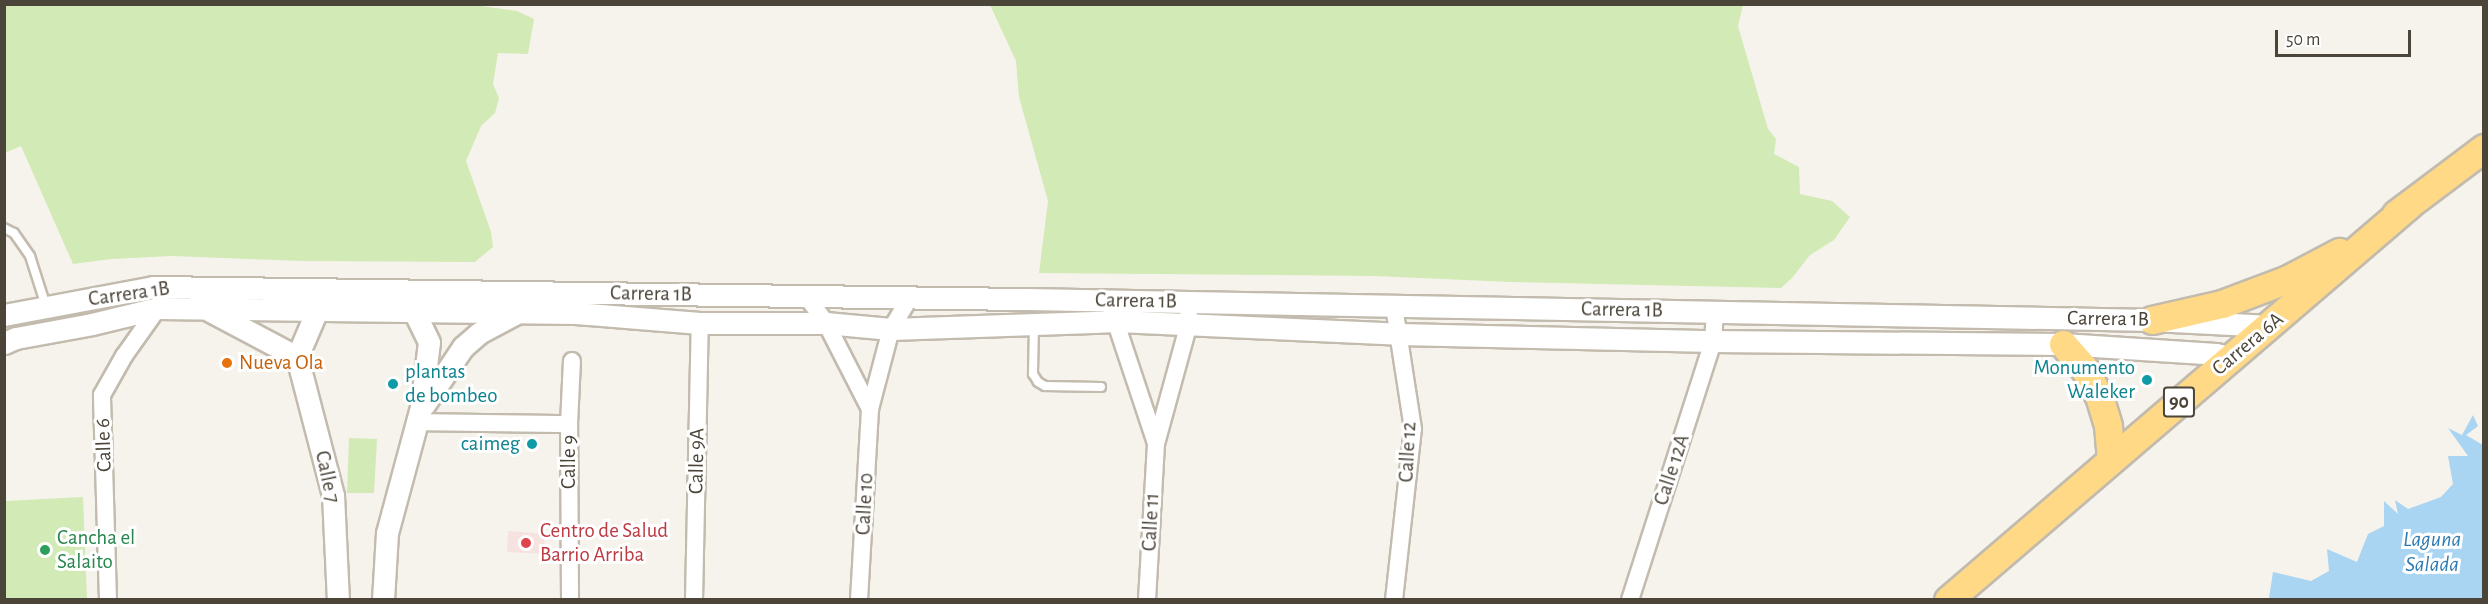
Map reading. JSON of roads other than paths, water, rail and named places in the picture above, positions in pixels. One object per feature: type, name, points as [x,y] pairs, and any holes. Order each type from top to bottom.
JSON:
[{"type":"highway","name":"90","points":[[2410,204],[2484,147]]},
{"type":"highway","points":[[2152,320],[2222,304],[2288,279],[2352,246],[2410,204]]},
{"type":"highway","name":"Carrera 6A","points":[[1948,600],[2111,458],[2271,326],[2410,204]]},
{"type":"highway","points":[[2063,344],[2084,368],[2099,396],[2108,426],[2111,458]]},
{"type":"street","name":"Carrera 1B","points":[[4,315],[153,286],[910,297],[1108,301],[1189,313],[1399,334],[1713,341],[2063,344],[2233,358]]},
{"type":"street","points":[[205,308],[297,357],[317,310],[333,289]]},
{"type":"street","points":[[383,600],[387,533],[420,415],[429,342],[404,290]]},
{"type":"street","points":[[806,296],[826,323],[870,409]]},
{"type":"street","name":"Calle 10","points":[[859,600],[870,409],[891,329],[910,297]]},
{"type":"street","points":[[1108,301],[1117,321],[1156,444]]},
{"type":"street","name":"Carrera 1B","points":[[4,343],[16,338],[92,324],[158,308],[575,314],[700,323],[826,323],[891,329],[1117,321],[1189,313],[1394,306],[2152,320],[2271,326]]},
{"type":"street","name":"Calle 12","points":[[1394,306],[1413,429],[1394,600]]},
{"type":"street","name":"Calle 6","points":[[108,600],[102,395],[123,356],[158,308]]},
{"type":"street","name":"Calle 12A","points":[[1630,600],[1713,341],[1714,312]]},
{"type":"street","points":[[420,415],[463,346],[479,333],[519,313]]},
{"type":"street","points":[[1156,444],[1189,313]]},
{"type":"street","name":"Calle 9A","points":[[694,600],[700,323]]},
{"type":"street","name":"Calle 7","points":[[297,357],[333,495],[338,600]]},
{"type":"street","name":"Calle 9","points":[[570,600],[569,424],[572,361]]},
{"type":"street","points":[[420,415],[569,424]]},
{"type":"street","name":"Calle 11","points":[[1147,600],[1156,444]]},
{"type":"lane","points":[[4,228],[14,233],[30,256],[46,307]]},
{"type":"lane","points":[[1034,324],[1033,374],[1038,382],[1045,386],[1101,387]]},
{"type":"water","name":"Laguna Salada","points":[[2473,415],[2478,426],[2466,435],[2483,445],[2483,599],[2265,599],[2269,598],[2273,572],[2311,581],[2329,571],[2327,549],[2357,562],[2368,534],[2384,526],[2384,501],[2398,514],[2395,500],[2408,509],[2441,497],[2453,484],[2448,456],[2468,456],[2448,428],[2462,435]]},
{"type":"place","name":"Nueva Ola","points":[[227,363]]},
{"type":"place","name":"Monumento Waleker","points":[[2147,380]]},
{"type":"place","name":"plantas de bombeo","points":[[393,384]]},
{"type":"place","name":"caimeg","points":[[532,444]]},
{"type":"place","name":"Centro de Salud Barrio Arriba","points":[[526,543]]},
{"type":"place","name":"Cancha el Salaito","points":[[45,550]]}]
